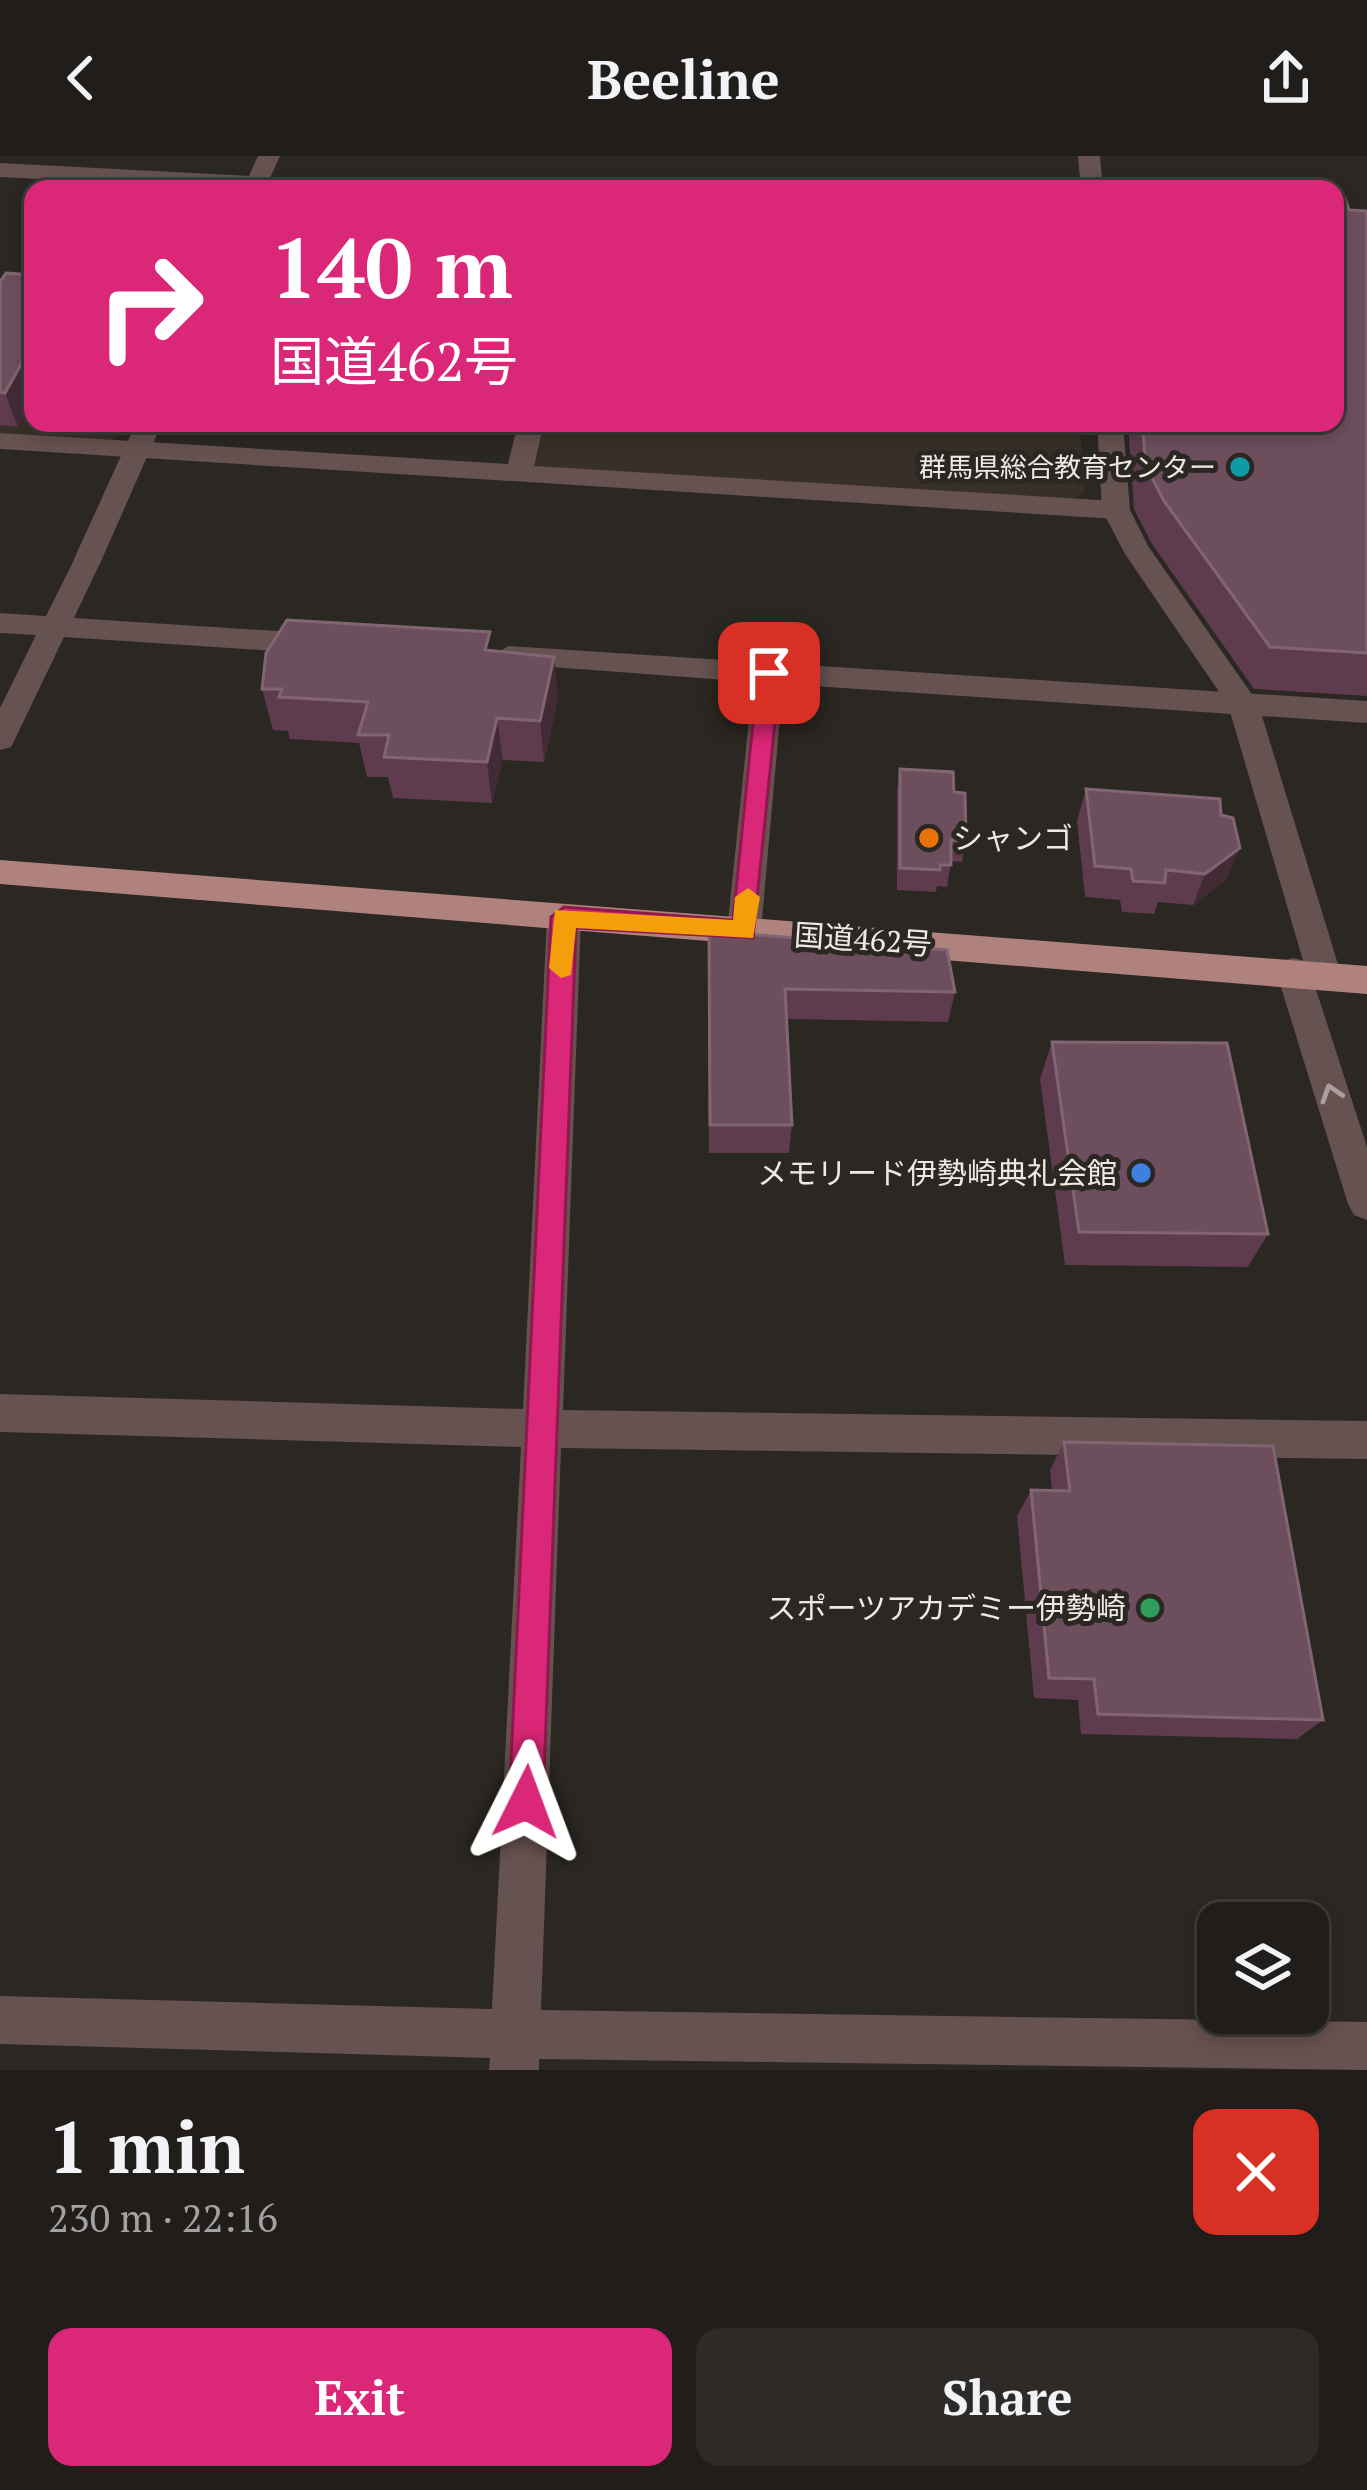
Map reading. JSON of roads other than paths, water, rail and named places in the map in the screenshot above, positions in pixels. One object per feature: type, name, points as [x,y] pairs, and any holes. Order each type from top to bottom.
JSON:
[{"type":"highway","name":"国道462号","points":[[0,872],[1367,980]]},
{"type":"street","points":[[0,170],[78,165],[204,180]]},
{"type":"street","points":[[0,739],[144,432]]},
{"type":"street","points":[[519,473],[529,432]]},
{"type":"street","points":[[1110,432],[1116,510],[1135,548],[1243,703],[1367,1204]]},
{"type":"street","points":[[0,441],[1116,510]]},
{"type":"street","points":[[0,623],[363,646]]},
{"type":"street","points":[[482,654],[1367,712]]},
{"type":"street","points":[[744,931],[769,673]]},
{"type":"street","points":[[515,2052],[564,917]]},
{"type":"street","points":[[0,1413],[543,1429],[1367,1440]]},
{"type":"street","points":[[0,2020],[515,2052],[1367,2047]]},
{"type":"place","name":"群馬県総合教育センター","points":[[1240,467]]},
{"type":"place","name":"シャンゴ","points":[[929,838]]},
{"type":"place","name":"メモリード伊勢崎典礼会館","points":[[1141,1173]]},
{"type":"place","name":"スポーツアカデミー伊勢崎","points":[[1150,1608]]}]
